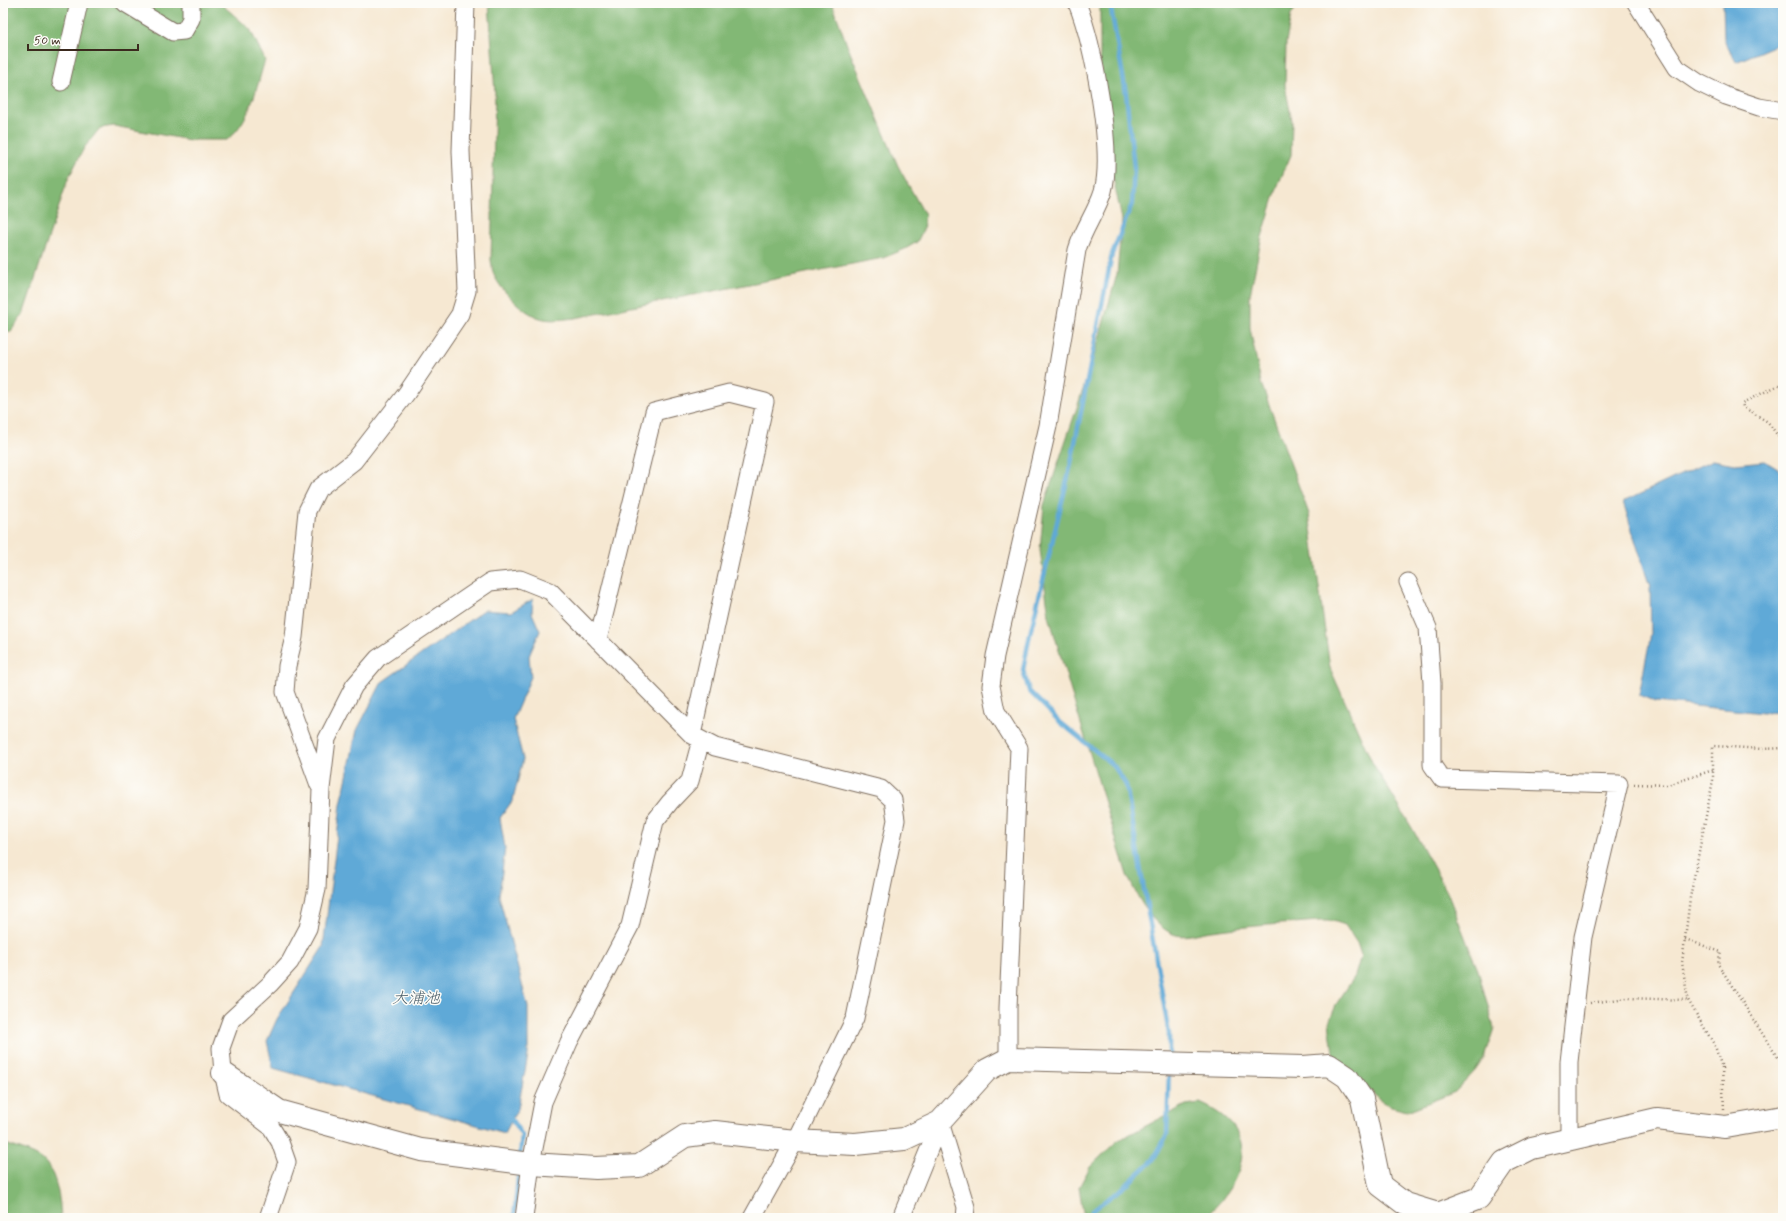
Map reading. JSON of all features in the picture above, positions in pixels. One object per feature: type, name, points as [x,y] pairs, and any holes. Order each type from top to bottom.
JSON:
[{"type":"street","points":[[61,82],[79,3]]},
{"type":"street","points":[[125,3],[173,32],[184,31],[191,19],[191,3]]},
{"type":"street","points":[[320,789],[309,753],[285,692],[287,666],[294,637],[307,511],[318,489],[354,461],[402,400],[460,314],[467,291],[461,151],[466,3]]},
{"type":"street","points":[[1008,1059],[1008,1008],[1020,748],[996,711],[991,686],[995,656],[1048,426],[1077,250],[1102,193],[1105,182],[1106,162],[1100,99],[1087,35],[1077,3]]},
{"type":"street","points":[[1636,3],[1677,68],[1699,83],[1726,96],[1759,107],[1783,111]]},
{"type":"street","points":[[524,1218],[531,1164],[543,1102],[569,1042],[630,926],[655,821],[670,802],[690,781],[696,738],[765,402],[729,393],[654,412],[598,640]]},
{"type":"street","points":[[268,1218],[287,1162],[280,1142],[270,1127],[228,1094],[223,1073],[221,1048],[231,1020],[270,984],[290,962],[308,928],[317,889],[320,789],[328,740],[354,686],[378,658],[490,582],[520,579],[550,591],[696,738],[714,747],[881,790],[893,800],[896,820],[855,1018],[796,1141],[752,1218]]},
{"type":"street","points":[[1408,582],[1428,628],[1432,683],[1432,765],[1442,779],[1619,784],[1583,937],[1569,1062],[1569,1138]]},
{"type":"street","points":[[901,1218],[940,1122],[987,1070],[1008,1059],[1303,1067],[1329,1064],[1347,1077],[1362,1100],[1380,1185],[1405,1204],[1438,1214],[1479,1198],[1504,1162],[1532,1148],[1569,1138],[1657,1119],[1725,1127],[1783,1117]]},
{"type":"street","points":[[223,1073],[279,1111],[421,1150],[531,1164],[596,1168],[639,1166],[685,1136],[715,1132],[796,1141],[855,1144],[904,1138],[940,1122]]},
{"type":"street","points":[[940,1122],[966,1207],[965,1218]]},
{"type":"path","points":[[1783,383],[1742,403],[1743,407],[1768,422],[1783,443]]},
{"type":"path","points":[[1725,1127],[1722,1068],[1715,1046],[1688,1000],[1682,963],[1690,898],[1713,780],[1713,746],[1762,749],[1783,748]]},
{"type":"path","points":[[1619,784],[1668,784],[1713,770]]},
{"type":"path","points":[[1685,939],[1721,952],[1718,964],[1783,1066]]},
{"type":"path","points":[[1576,1005],[1627,998],[1688,1000]]},
{"type":"green space","points":[[3,3],[220,3],[250,29],[265,60],[252,103],[247,114],[242,123],[227,140],[189,140],[114,126],[100,128],[84,148],[68,179],[23,315],[11,331],[3,335]]},
{"type":"green space","points":[[489,3],[832,3],[847,45],[898,166],[925,215],[923,230],[917,242],[905,249],[883,258],[575,318],[548,320],[537,317],[522,308],[502,288],[493,273],[491,260],[495,94]]},
{"type":"green space","points":[[1100,3],[1299,3],[1291,15],[1286,42],[1285,86],[1292,121],[1291,155],[1278,185],[1261,240],[1250,295],[1250,328],[1261,383],[1309,514],[1330,668],[1372,762],[1412,828],[1447,892],[1478,970],[1494,1028],[1484,1058],[1475,1071],[1455,1092],[1407,1111],[1391,1107],[1379,1099],[1341,1064],[1333,1053],[1329,1022],[1337,1003],[1355,976],[1361,955],[1357,943],[1345,925],[1333,921],[1318,921],[1238,928],[1182,936],[1173,934],[1165,929],[1145,908],[1127,875],[1049,616],[1040,550],[1044,505],[1093,360],[1117,274],[1122,220],[1109,158],[1100,62]]},
{"type":"green space","points":[[1200,1103],[1215,1111],[1227,1120],[1236,1130],[1241,1142],[1242,1154],[1240,1167],[1234,1180],[1223,1198],[1205,1218],[1084,1218],[1079,1187],[1090,1167],[1117,1141],[1186,1105]]},
{"type":"green space","points":[[3,1143],[35,1155],[48,1165],[57,1187],[61,1218],[3,1218]]},
{"type":"water","points":[[1723,3],[1783,3],[1783,42],[1736,62],[1724,39]]},
{"type":"water","points":[[1712,460],[1735,464],[1765,461],[1781,471],[1783,476],[1783,712],[1763,713],[1656,702],[1639,695],[1651,634],[1650,587],[1623,502]]},
{"type":"water","name":"大浦池","points":[[533,599],[532,613],[540,631],[529,656],[531,677],[513,719],[523,759],[513,800],[500,818],[505,848],[499,896],[528,1007],[528,1055],[518,1108],[505,1133],[273,1068],[267,1041],[277,1019],[323,947],[341,804],[357,730],[382,682],[484,610],[511,612]]},
{"type":"waterway","points":[[1110,3],[1126,93],[1134,168],[1132,204],[1112,254],[1070,468],[1030,634],[1023,670],[1029,691],[1060,722],[1114,766],[1126,785],[1169,1034],[1169,1058]]},
{"type":"waterway","points":[[1090,1218],[1092,1210],[1123,1188],[1153,1160],[1167,1135],[1169,1069]]},
{"type":"waterway","points":[[509,1116],[522,1135],[520,1156]]},
{"type":"waterway","points":[[514,1218],[519,1168]]}]
